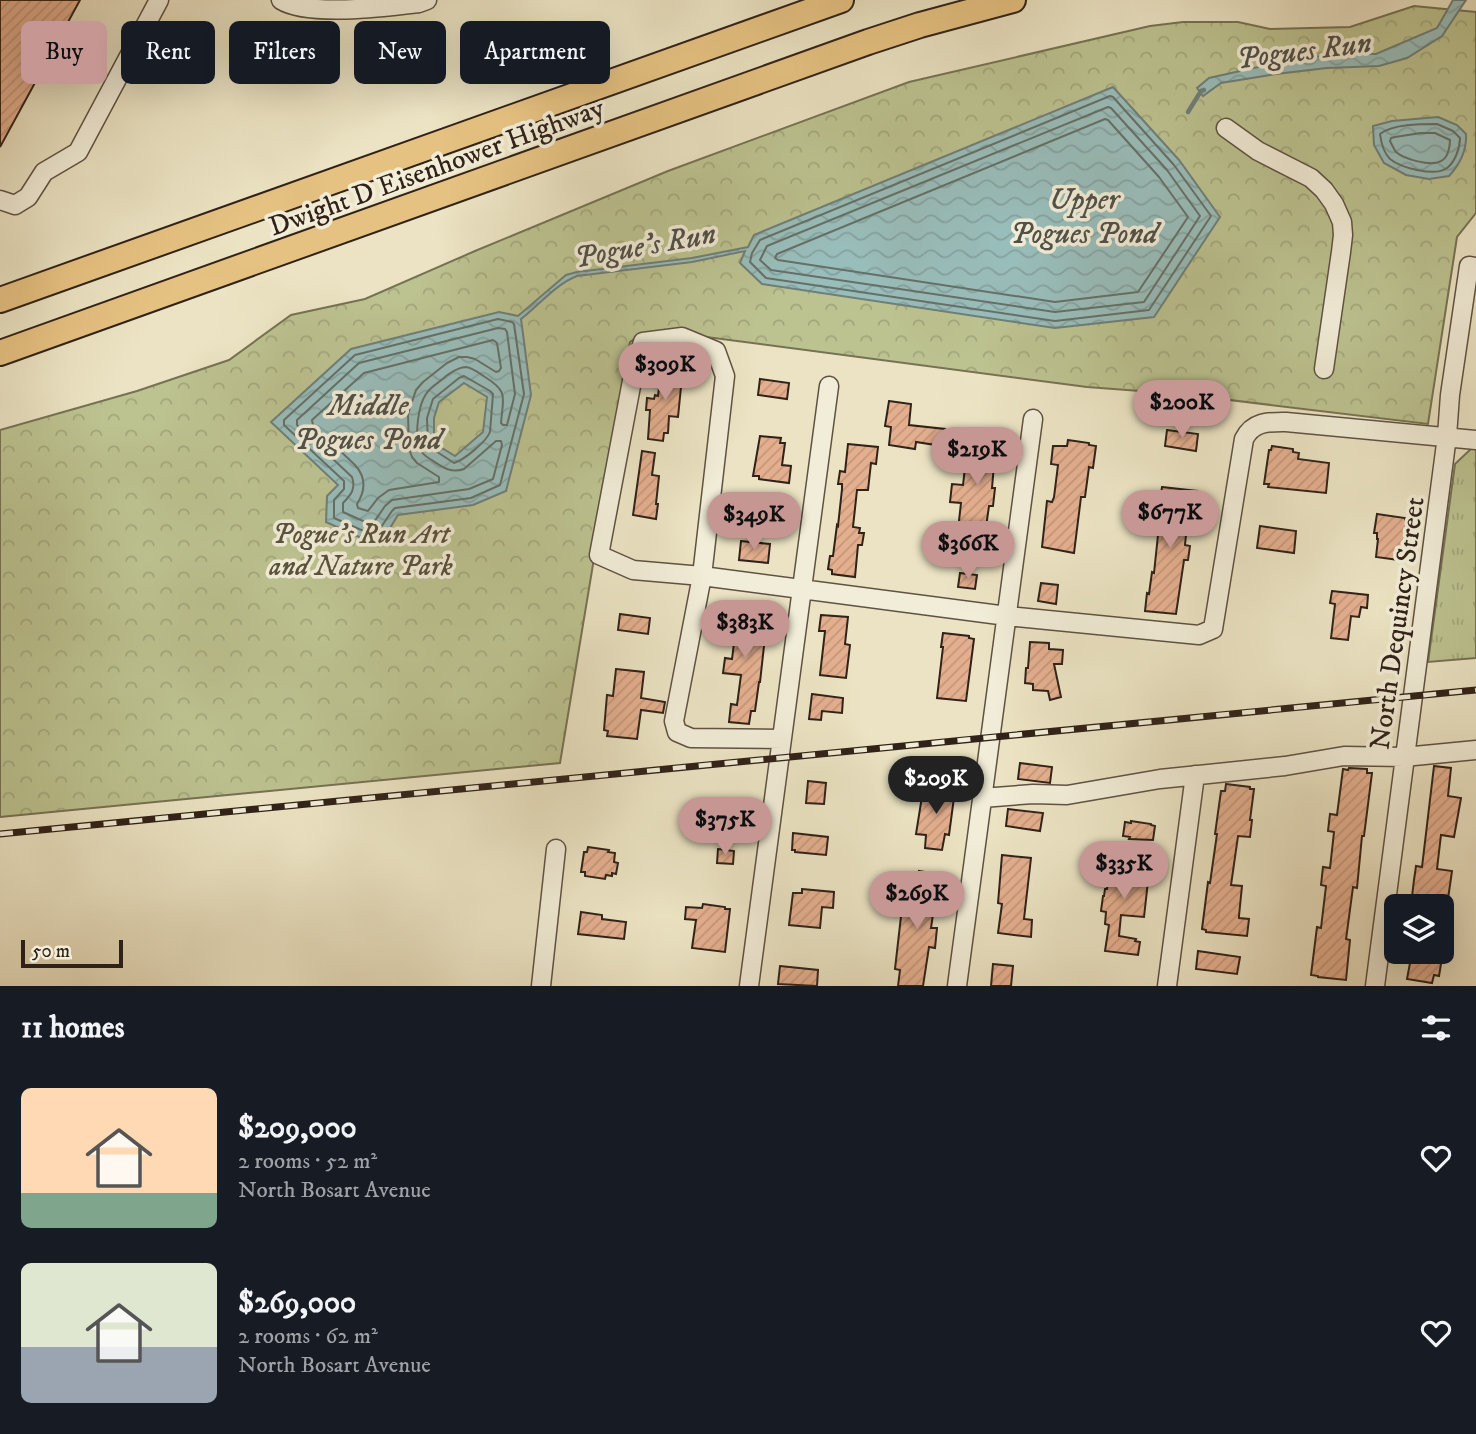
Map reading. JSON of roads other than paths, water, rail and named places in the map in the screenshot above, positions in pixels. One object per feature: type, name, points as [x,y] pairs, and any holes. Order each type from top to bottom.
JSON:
[{"type":"highway","name":"Dwight D Eisenhower Highway","points":[[0,300],[841,0]]},
{"type":"highway","name":"Dwight D Eisenhower Highway","points":[[0,353],[868,42],[1013,0]]},
{"type":"street","points":[[0,200],[15,205],[28,197],[44,172],[78,152],[159,0]]},
{"type":"street","points":[[281,0],[288,4],[312,8],[364,9],[427,0]]},
{"type":"street","points":[[1226,128],[1258,151],[1311,178],[1334,204],[1342,222],[1341,252],[1324,369]]},
{"type":"street","name":"North Dequincy Street","points":[[1375,986],[1447,436],[1450,395],[1473,267]]},
{"type":"street","points":[[782,739],[691,738],[677,732],[674,721],[702,576],[725,376],[716,351],[681,337],[643,342],[635,365],[599,555],[633,570],[702,576],[1007,616],[1199,635],[1213,629],[1244,439],[1254,426],[1267,422],[1286,422],[1476,440]]},
{"type":"street","points":[[749,986],[829,386]]},
{"type":"street","points":[[957,986],[1033,419]]},
{"type":"street","points":[[982,798],[1033,794],[1067,795],[1160,779],[1284,766],[1344,756],[1404,757],[1476,750]]},
{"type":"street","points":[[1167,986],[1195,775]]},
{"type":"street","points":[[541,986],[556,849]]},
{"type":"water","points":[[1453,0],[1466,0],[1442,36],[1407,58],[1379,66],[1327,68],[1221,83],[1203,96],[1197,88],[1209,78],[1272,64],[1333,54],[1376,54],[1437,28]]},
{"type":"water","name":"Upper Pogues Pond","points":[[1113,87],[1179,160],[1220,217],[1154,317],[1055,328],[762,284],[740,263],[745,251],[692,262],[577,276],[555,289],[521,319],[531,395],[506,491],[473,505],[398,515],[379,546],[326,522],[327,496],[338,485],[271,422],[351,349],[499,312],[518,316],[566,275],[692,258],[748,247],[754,235]],"holes":[[[464,383],[487,397],[483,432],[455,456],[434,443],[434,418],[439,402]]]},
{"type":"water","points":[[1438,117],[1457,125],[1466,134],[1462,157],[1449,176],[1429,179],[1406,175],[1384,163],[1374,145],[1373,126],[1392,121]]},
{"type":"waterway","name":"Pogues Run","points":[[1188,112],[1204,90]]},
{"type":"railway","points":[[0,834],[1476,690]]},
{"type":"water label","name":"Pogue's Run","points":[[645,245]]},
{"type":"water label","name":"Middle Pogues Pond","points":[[368,422]]},
{"type":"park label","name":"Pogue's Run Art and Nature Park","points":[[361,549]]}]
